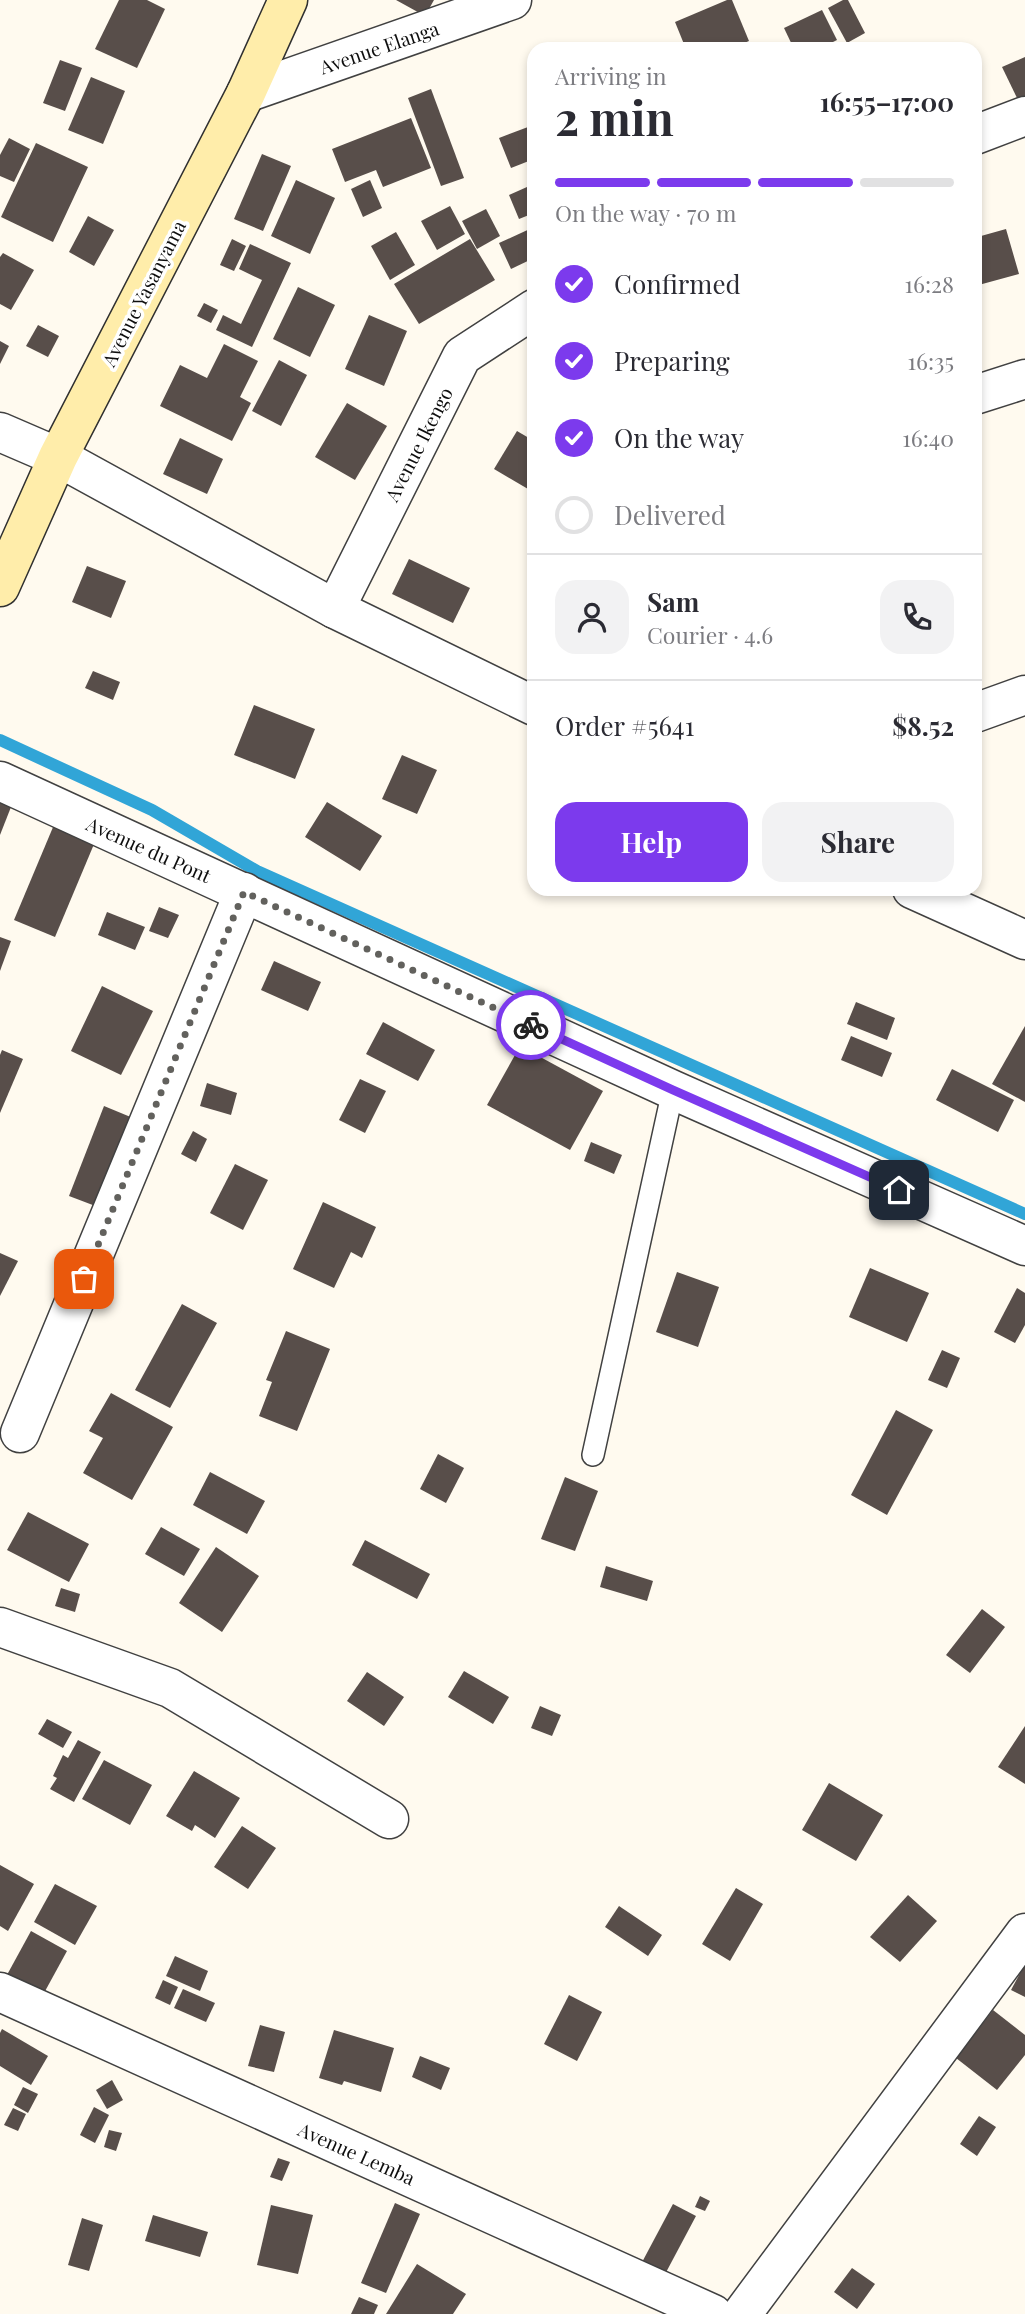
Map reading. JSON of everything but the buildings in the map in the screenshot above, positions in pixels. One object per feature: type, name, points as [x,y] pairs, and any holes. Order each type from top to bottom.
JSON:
[{"type":"street","name":"Avenue Yasanyama","points":[[0,587],[58,457],[246,93],[288,0]]},
{"type":"street","name":"Avenue Elanga","points":[[246,93],[512,0]]},
{"type":"street","points":[[982,132],[1025,116]]},
{"type":"street","name":"Avenue Ikengo","points":[[335,609],[462,356],[527,314]]},
{"type":"street","points":[[982,393],[1025,379]]},
{"type":"street","points":[[0,432],[58,457],[335,609],[527,703]]},
{"type":"street","points":[[982,710],[1025,695]]},
{"type":"street","name":"Avenue du Pont","points":[[0,781],[673,1090],[1025,1246]]},
{"type":"street","points":[[20,1433],[244,892]]},
{"type":"street","points":[[928,896],[1025,940]]},
{"type":"street","points":[[0,1627],[170,1688],[389,1819]]},
{"type":"street","points":[[742,2314],[1025,1933]]},
{"type":"street","name":"Avenue Lemba","points":[[0,1992],[713,2314]]},
{"type":"lane","points":[[593,1455],[673,1090]]},
{"type":"waterway","points":[[0,740],[152,810],[257,871],[1025,1214]]},
{"type":"way so far","points":[[84,1279],[244,892],[531,1025]]},
{"type":"route","points":[[531,1025],[899,1190]]}]
